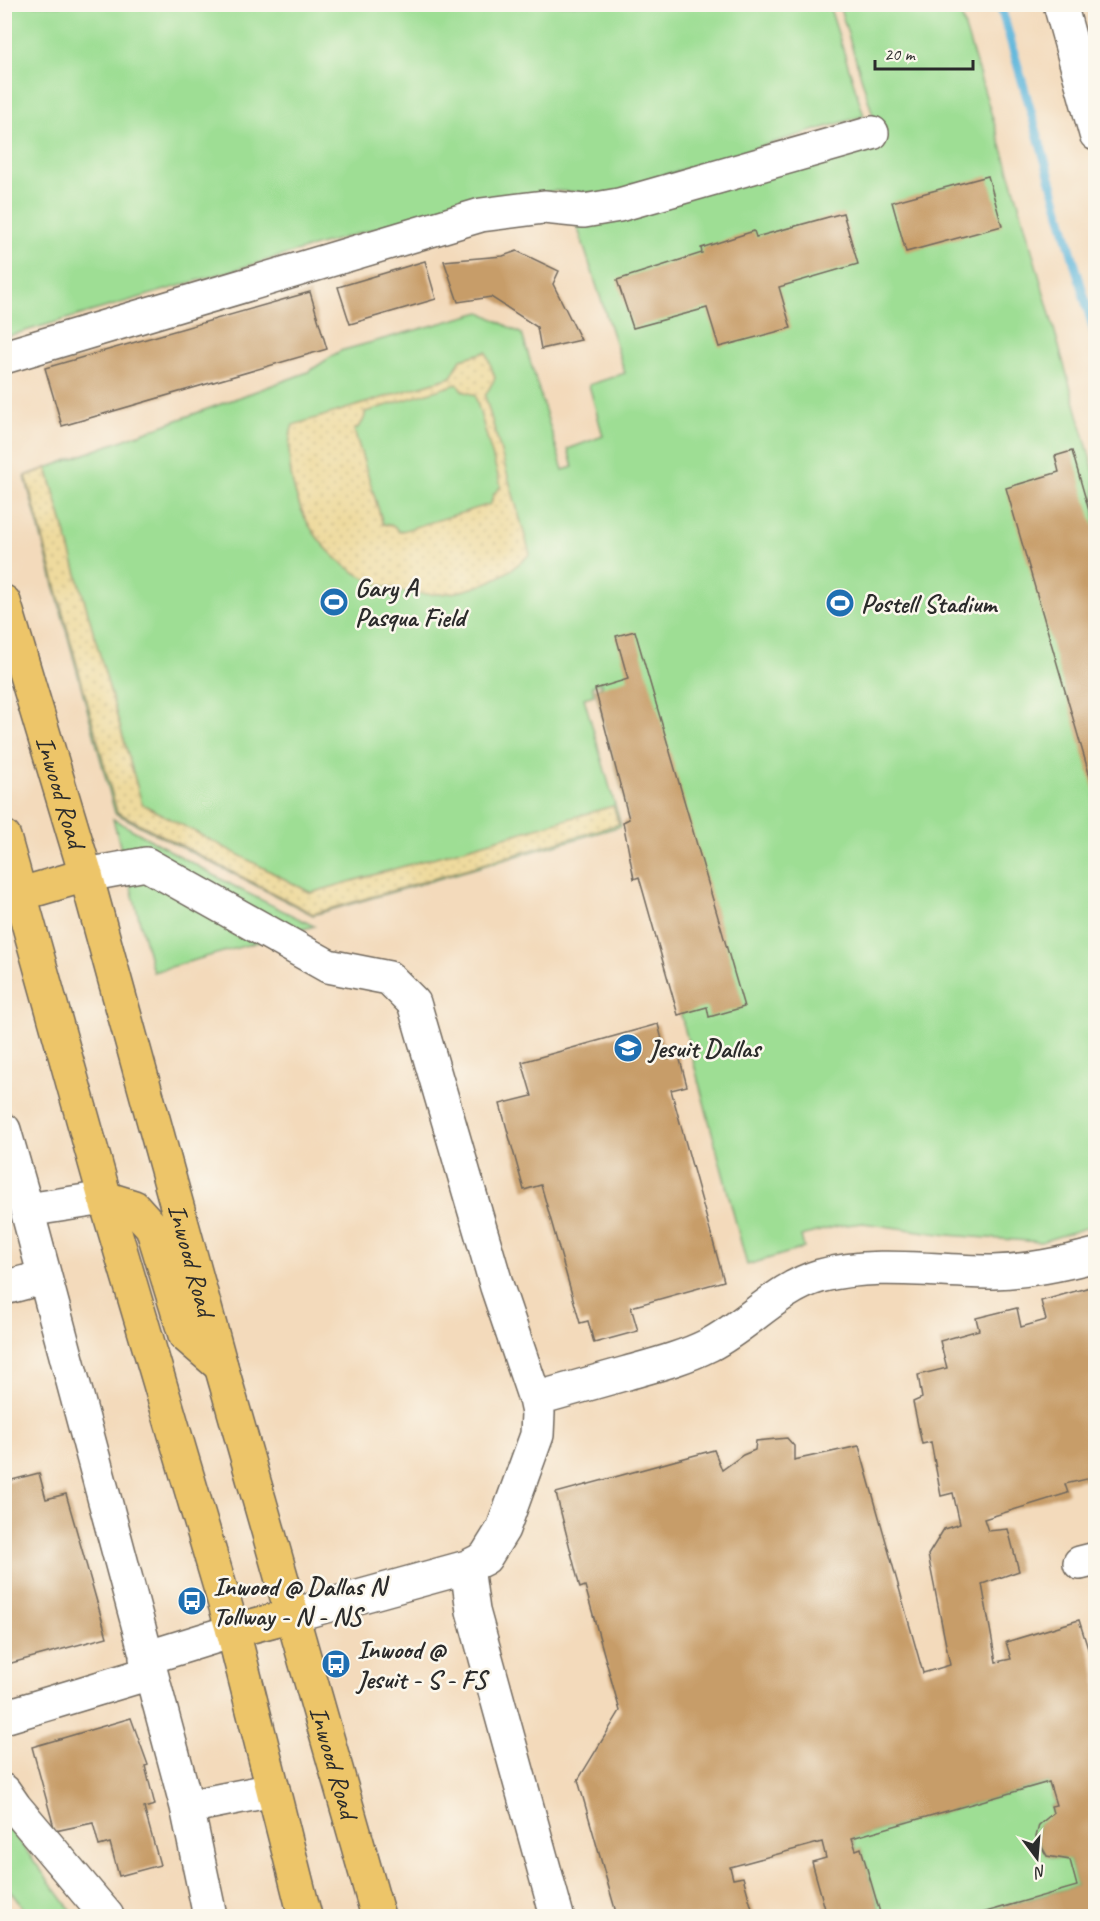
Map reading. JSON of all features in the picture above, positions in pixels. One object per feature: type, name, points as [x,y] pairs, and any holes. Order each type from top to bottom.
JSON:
[{"type":"main road","name":"Inwood Road","points":[[4,602],[86,875],[221,1366],[378,1917]]},
{"type":"main road","points":[[4,837],[13,896],[233,1631],[305,1917]]},
{"type":"main road","points":[[13,896],[86,875]]},
{"type":"main road","points":[[105,1198],[134,1207],[153,1227],[185,1335],[221,1366]]},
{"type":"main road","points":[[233,1631],[293,1615]]},
{"type":"lane","points":[[1060,4],[1095,134]]},
{"type":"lane","points":[[4,357],[482,215],[544,207],[584,211],[619,205],[872,133]]},
{"type":"lane","points":[[86,875],[146,864],[328,966],[389,978],[414,1003],[497,1287],[535,1399],[538,1413],[537,1435],[503,1529],[485,1558],[467,1567],[293,1615]]},
{"type":"lane","points":[[4,1130],[187,1807],[210,1917]]},
{"type":"lane","points":[[27,1210],[105,1198]]},
{"type":"lane","points":[[535,1399],[691,1354],[733,1330],[778,1297],[818,1276],[839,1271],[878,1269],[993,1272],[1028,1270],[1056,1266],[1095,1254]]},
{"type":"lane","points":[[4,1288],[45,1277]]},
{"type":"lane","points":[[467,1567],[473,1611],[557,1917]]},
{"type":"lane","points":[[4,1718],[148,1666],[233,1631]]},
{"type":"lane","points":[[187,1807],[273,1790]]},
{"type":"lane","points":[[4,1791],[107,1917]]},
{"type":"green space","points":[[4,5],[829,5],[864,116],[630,185],[875,122],[839,5],[958,5],[1019,204],[1095,475],[1095,1225],[1041,1242],[947,1235],[863,1223],[838,1226],[801,1236],[804,1248],[747,1265],[595,689],[602,686],[602,683],[592,686],[594,695],[584,698],[621,826],[313,915],[115,813],[25,476],[308,372],[340,351],[481,312],[522,334],[563,470],[573,467],[568,449],[603,436],[589,385],[625,373],[569,201],[594,193],[554,191],[425,214],[5,337]],"holes":[[[47,468],[141,804],[311,893],[612,807],[313,914],[117,812]]]},
{"type":"green space","points":[[113,819],[241,890],[314,926],[153,972]]},
{"type":"green space","points":[[1049,1782],[1056,1805],[1051,1806],[1054,1816],[1039,1825],[1036,1837],[1047,1856],[1070,1860],[1077,1886],[970,1916],[881,1916],[861,1849],[856,1850],[852,1838]]},
{"type":"green space","points":[[4,1822],[75,1916],[29,1916],[5,1884]]},
{"type":"sand","points":[[486,352],[495,378],[485,396],[530,554],[499,577],[464,590],[428,594],[393,589],[360,575],[331,554],[309,524],[292,481],[289,456],[291,431],[293,425],[451,377],[461,359]],"holes":[[[457,384],[463,391],[475,395],[501,486],[493,495],[491,504],[399,532],[394,526],[383,524],[354,430],[362,422],[365,412]]]},
{"type":"sand","points":[[47,468],[142,804],[311,893],[613,806],[619,824],[313,914],[117,812],[26,476]]},
{"type":"building","points":[[988,176],[1002,226],[906,252],[892,202]]},
{"type":"building","points":[[843,213],[858,264],[779,287],[791,328],[719,347],[707,308],[633,328],[617,280],[702,253],[701,248],[754,231],[756,237]]},
{"type":"building","points":[[517,251],[559,271],[553,284],[581,340],[541,349],[537,327],[491,297],[458,302],[444,261],[503,256]]},
{"type":"building","points":[[425,261],[436,299],[350,324],[338,287]]},
{"type":"building","points":[[310,292],[327,349],[62,426],[45,368]]},
{"type":"building","points":[[1072,451],[1096,535],[1095,794],[1006,488],[1059,472],[1055,456]]},
{"type":"building","points":[[635,631],[744,1007],[709,1017],[707,1007],[678,1015],[639,877],[634,879],[623,822],[629,819],[595,689],[628,679],[616,636]]},
{"type":"building","points":[[658,1024],[667,1059],[679,1056],[687,1086],[671,1090],[724,1281],[631,1307],[638,1331],[594,1343],[588,1321],[580,1323],[541,1185],[524,1190],[500,1104],[532,1096],[522,1062]]},
{"type":"building","points":[[1090,1287],[1092,1297],[1096,1296],[1096,1477],[1065,1484],[1068,1493],[984,1519],[988,1531],[1008,1529],[1019,1571],[982,1584],[996,1662],[1011,1659],[1006,1642],[1079,1620],[1096,1674],[1096,1916],[972,1916],[1077,1886],[1070,1860],[1047,1856],[1036,1837],[1039,1825],[1053,1813],[1051,1806],[1056,1805],[1049,1782],[852,1838],[856,1850],[861,1848],[881,1916],[827,1916],[812,1862],[826,1858],[822,1842],[730,1867],[733,1879],[743,1877],[754,1916],[617,1916],[578,1780],[620,1711],[585,1586],[580,1588],[556,1493],[714,1450],[722,1470],[743,1455],[755,1450],[756,1441],[787,1438],[794,1446],[794,1460],[859,1446],[923,1673],[950,1665],[928,1555],[944,1529],[960,1524],[953,1493],[941,1496],[931,1442],[922,1444],[913,1402],[922,1398],[918,1375],[947,1368],[940,1341],[979,1330],[976,1318],[1017,1308],[1021,1327],[1046,1320],[1041,1301]]},
{"type":"building","points":[[39,1473],[46,1499],[66,1494],[107,1637],[4,1665],[4,1482]]},
{"type":"building","points":[[131,1718],[148,1765],[145,1766],[155,1805],[144,1808],[160,1865],[119,1876],[110,1843],[99,1846],[93,1823],[55,1831],[32,1747]]},
{"type":"waterway","points":[[1000,4],[1096,338]]},
{"type":"place","name":"Gary A Pasqua Field","points":[[334,602]]},
{"type":"place","name":"Postell Stadium","points":[[840,603]]},
{"type":"place","name":"Jesuit Dallas","points":[[628,1048]]},
{"type":"place","name":"Inwood @ Dallas N Tollway - N - NS","points":[[192,1601]]},
{"type":"place","name":"Inwood @ Jesuit - S - FS","points":[[336,1664]]}]
